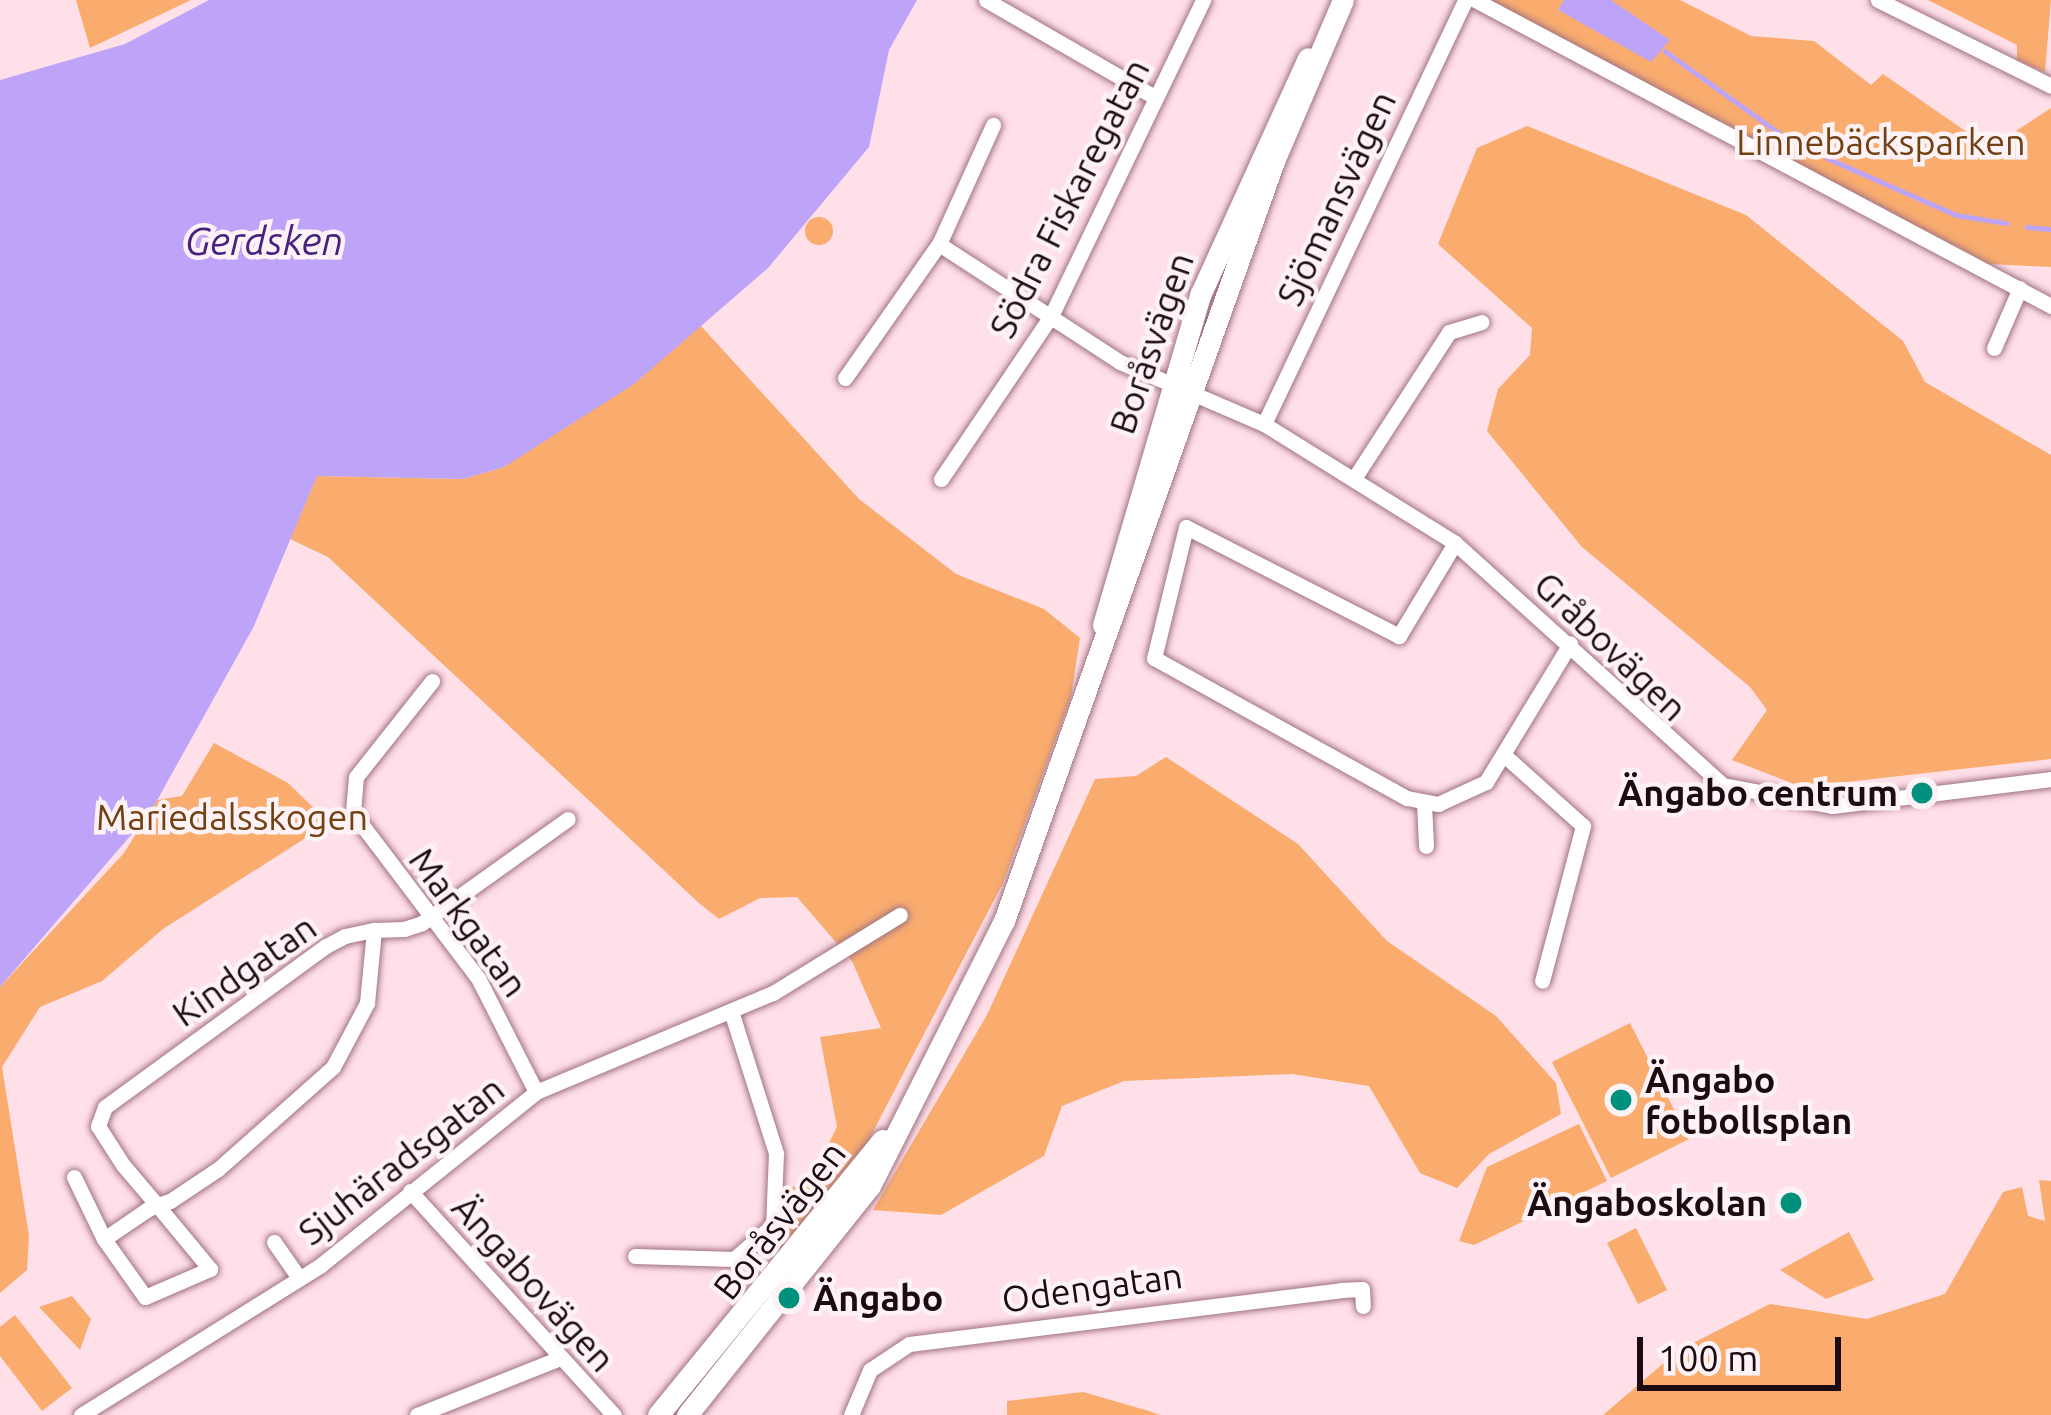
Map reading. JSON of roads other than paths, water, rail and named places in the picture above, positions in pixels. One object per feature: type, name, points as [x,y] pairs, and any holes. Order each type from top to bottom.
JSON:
[{"type":"main road","name":"Boråsvägen","points":[[1087,699],[1169,382],[1256,154],[1342,0]]},
{"type":"main road","name":"Boråsvägen","points":[[687,1415],[837,1236],[940,1056],[1087,699],[1192,393],[1328,28]]},
{"type":"main road","name":"Boråsvägen","points":[[658,1415],[798,1256],[940,1056]]},
{"type":"street","points":[[986,0],[1155,98]]},
{"type":"street","name":"Södra Fiskaregatan","points":[[941,479],[1051,316],[1203,0]]},
{"type":"street","name":"Sjömansvägen","points":[[1264,424],[1465,0]]},
{"type":"street","points":[[1475,0],[2051,306]]},
{"type":"street","points":[[1878,0],[2051,86]]},
{"type":"street","points":[[845,378],[939,244],[994,125]]},
{"type":"street","name":"Gråbovägen","points":[[939,244],[1051,316],[1169,382],[1264,424],[1455,543],[1570,644],[1691,766],[1747,795],[1832,806],[2051,778]]},
{"type":"street","points":[[1994,348],[2020,288]]},
{"type":"street","points":[[1355,477],[1449,332],[1482,322]]},
{"type":"street","points":[[1455,543],[1400,636],[1186,527],[1154,658],[1424,803],[1461,799],[1504,755],[1570,644]]},
{"type":"street","name":"Markgatan","points":[[432,681],[350,791],[353,813],[506,1022],[536,1092]]},
{"type":"street","points":[[1504,755],[1583,826],[1542,981]]},
{"type":"street","points":[[1424,803],[1426,846]]},
{"type":"street","points":[[432,917],[568,819]]},
{"type":"street","name":"Sjuhäradsgatan","points":[[82,1415],[299,1278],[536,1092],[731,1011],[900,915]]},
{"type":"street","name":"Kindgatan","points":[[157,1205],[98,1126],[105,1107],[326,946],[432,917]]},
{"type":"street","points":[[104,1239],[218,1169],[340,1059],[367,1003],[374,930]]},
{"type":"street","points":[[635,1256],[734,1259],[773,1225],[776,1153],[731,1011]]},
{"type":"street","points":[[74,1177],[104,1239],[148,1299],[210,1269],[157,1205]]},
{"type":"street","name":"Ängabovägen","points":[[410,1191],[614,1415]]},
{"type":"street","points":[[274,1243],[299,1278]]},
{"type":"street","name":"Odengatan","points":[[851,1415],[870,1370],[909,1344],[1341,1290],[1362,1289],[1363,1306]]},
{"type":"street","points":[[417,1415],[560,1358]]},
{"type":"water","name":"Gerdsken","points":[[209,0],[917,0],[889,50],[869,147],[768,268],[634,384],[504,467],[463,479],[317,476],[253,628],[150,813],[0,987],[0,80],[125,44]]},
{"type":"water","points":[[1564,0],[1611,0],[1670,40],[1651,62],[1558,10]]},
{"type":"waterway","points":[[1665,51],[1782,135]]},
{"type":"waterway","points":[[1827,158],[1956,215],[2006,223]]},
{"type":"waterway","points":[[2027,227],[2051,229]]},
{"type":"place","name":"Ängabo centrum","points":[[1922,793]]},
{"type":"place","name":"Ängabo fotbollsplan","points":[[1621,1100]]},
{"type":"place","name":"Ängaboskolan","points":[[1791,1203]]},
{"type":"place","name":"Ängabo","points":[[789,1298]]},
{"type":"park label","name":"Linnebäcksparken","points":[[1881,142]]},
{"type":"park label","name":"Mariedalsskogen","points":[[232,817]]}]
